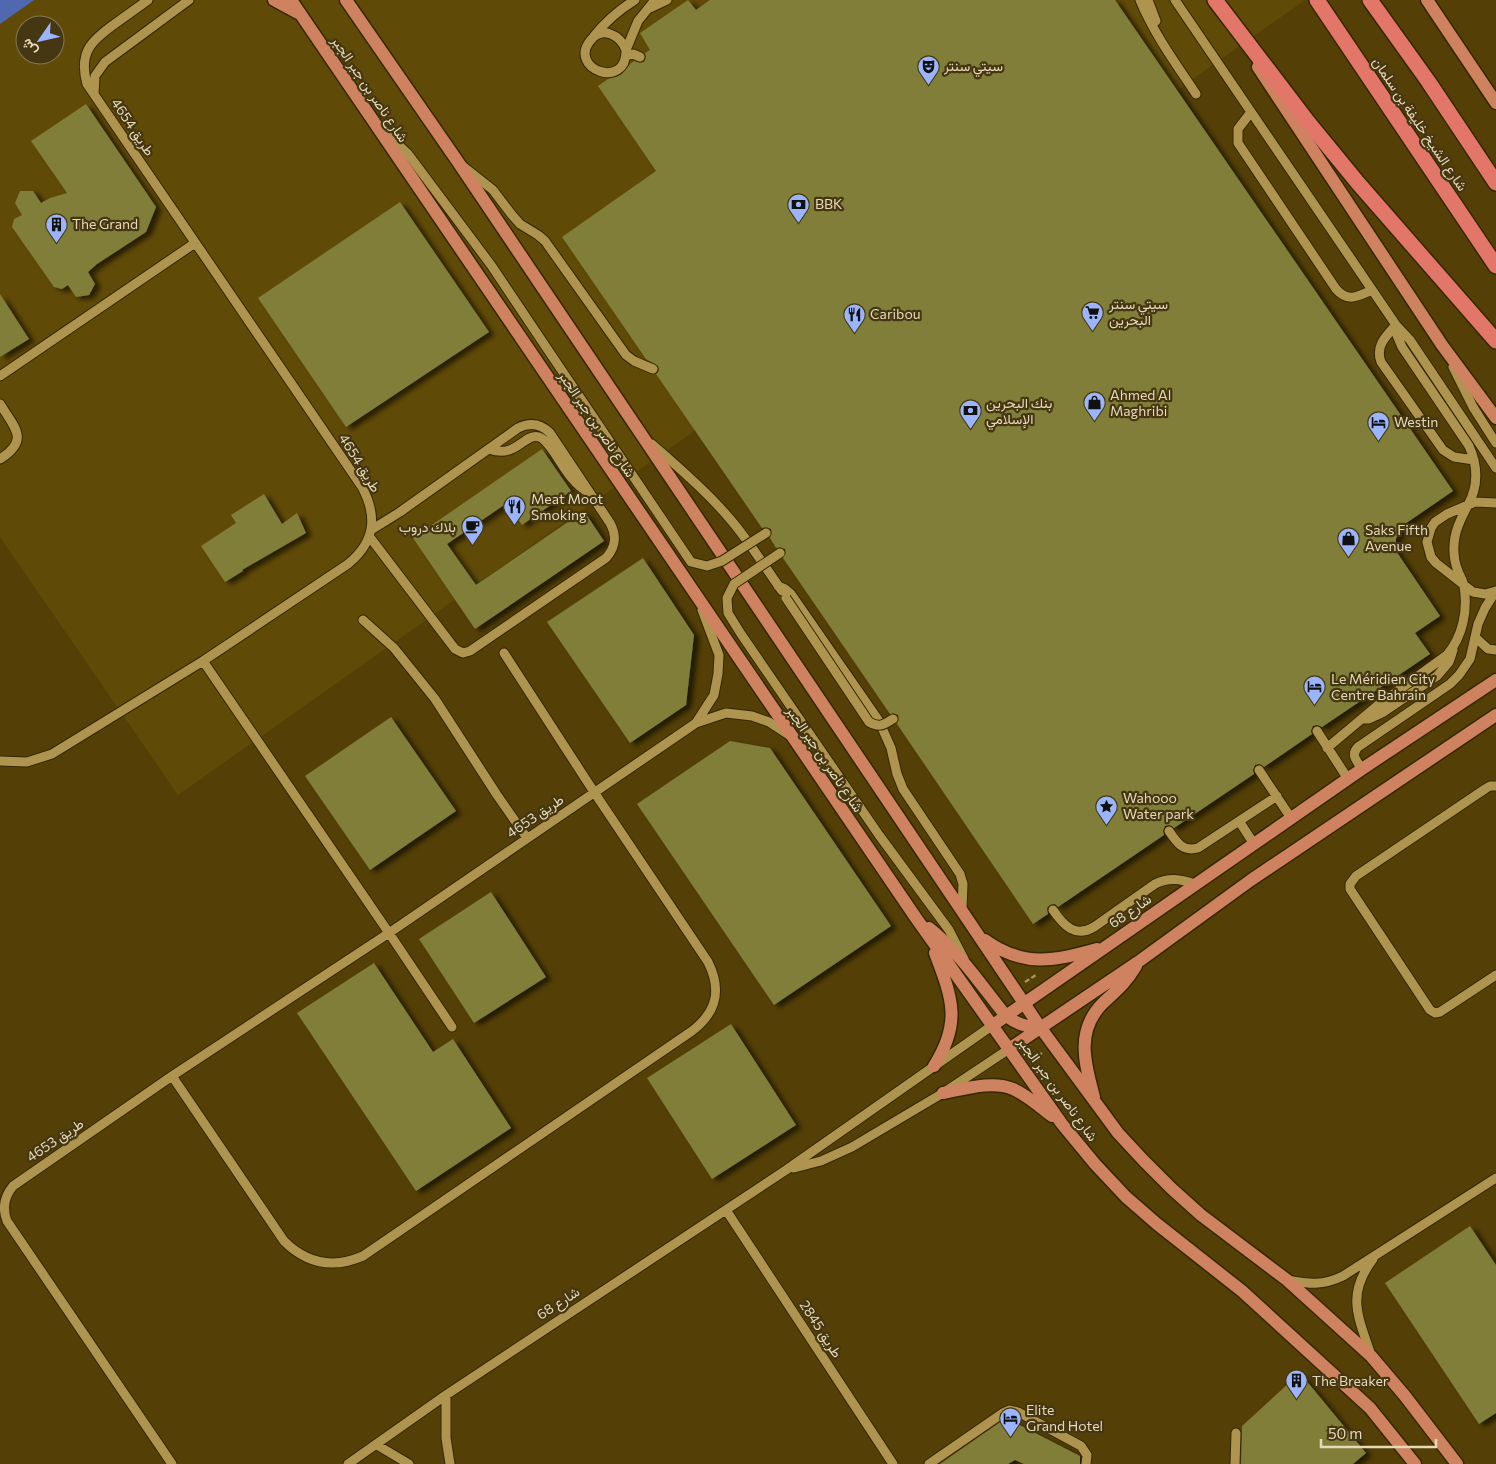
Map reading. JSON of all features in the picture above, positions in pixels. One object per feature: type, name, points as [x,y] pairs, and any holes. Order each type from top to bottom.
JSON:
[{"type":"highway","points":[[1214,0],[1308,122],[1358,183],[1496,341]]},
{"type":"highway","name":"شارع الشيخ خليفة بن سلمان","points":[[1316,0],[1496,266]]},
{"type":"highway","points":[[1370,0],[1428,81],[1496,183]]},
{"type":"highway","points":[[1378,0],[1428,81]]},
{"type":"main road","points":[[274,0],[302,15]]},
{"type":"main road","name":"شارع ناصر بن جبر الجبر","points":[[291,0],[791,736],[916,918],[1062,1124],[1095,1164],[1126,1197],[1242,1291],[1370,1408],[1415,1464]]},
{"type":"main road","name":"شارع ناصر بن جبر الجبر","points":[[346,0],[458,162],[1040,1027],[1118,1133],[1172,1189],[1224,1233],[1287,1280],[1371,1356],[1405,1396],[1457,1464]]},
{"type":"main road","points":[[1214,0],[1442,345],[1496,418]]},
{"type":"main road","points":[[1427,0],[1496,103]]},
{"type":"main road","name":"شارع 68","points":[[993,1025],[1362,769],[1495,681]]},
{"type":"main road","name":"شارع 68","points":[[1009,1049],[1138,962],[1251,880],[1496,715]]},
{"type":"main road","points":[[916,918],[942,939],[966,964],[1006,1016],[1013,1022],[1022,1025],[1040,1027]]},
{"type":"main road","points":[[929,936],[947,984],[951,1000],[952,1017],[950,1034],[934,1066]]},
{"type":"main road","points":[[979,936],[994,947],[1029,959],[1066,958],[1106,946]]},
{"type":"main road","points":[[1096,1104],[1084,1061],[1084,1048],[1089,1025],[1102,1004],[1125,982],[1138,962]]},
{"type":"main road","points":[[943,1093],[987,1086],[1000,1085],[1008,1087],[1021,1093],[1062,1124]]},
{"type":"street","name":"طريق 4654","points":[[148,0],[93,41],[87,50],[84,62],[87,84],[362,487],[369,500],[372,515],[370,533]]},
{"type":"street","points":[[94,94],[95,76],[105,62],[189,0]]},
{"type":"street","points":[[635,0],[618,10],[603,24],[590,41],[586,50],[586,59],[591,67],[598,72],[608,73],[616,70],[623,64],[638,21],[656,0]]},
{"type":"street","points":[[645,11],[667,0]]},
{"type":"street","points":[[1140,0],[1166,50],[1196,94]]},
{"type":"street","points":[[1148,0],[1166,50]]},
{"type":"street","points":[[1175,0],[1396,325],[1410,340],[1496,468]]},
{"type":"street","points":[[590,41],[597,35],[606,33],[615,35],[622,41],[626,53]]},
{"type":"street","points":[[626,53],[640,57]]},
{"type":"street","points":[[1250,112],[1238,128],[1238,143],[1336,289],[1343,296],[1352,297],[1372,290]]},
{"type":"street","points":[[375,123],[408,154],[491,265],[691,562],[707,566],[722,560],[766,533]]},
{"type":"street","points":[[458,162],[486,183],[520,224],[538,235],[551,249],[619,347],[634,362],[653,369]]},
{"type":"street","points":[[0,376],[195,243]]},
{"type":"street","points":[[1327,748],[1377,706],[1446,655],[1453,647],[1462,628],[1464,584],[1457,569],[1454,553],[1455,536],[1460,520],[1474,493],[1476,482],[1474,460],[1469,446],[1402,347],[1396,332],[1396,325]]},
{"type":"street","points":[[1396,325],[1380,345],[1378,351],[1381,362],[1443,450],[1454,457],[1474,460]]},
{"type":"street","points":[[1442,345],[1473,407],[1496,443]]},
{"type":"street","points":[[0,404],[18,437],[16,445],[11,452],[0,459]]},
{"type":"street","points":[[0,762],[27,762],[52,754],[203,662],[348,564],[363,549],[370,533],[523,425],[535,424],[550,433],[613,529],[615,541],[611,554],[606,558],[470,651],[463,653],[455,649],[370,533]]},
{"type":"street","points":[[641,434],[688,476],[724,512],[743,535],[869,722],[876,726],[883,725],[894,719]]},
{"type":"street","points":[[488,449],[500,452],[506,451],[529,438],[542,439],[576,485],[590,493]]},
{"type":"street","points":[[1496,503],[1475,502],[1440,517],[1430,528],[1427,542],[1428,550],[1436,563],[1472,592],[1485,594],[1496,591]]},
{"type":"street","points":[[780,553],[734,584],[727,598],[728,613],[880,835],[948,930],[966,964]]},
{"type":"street","points":[[778,586],[790,594],[879,721],[891,748],[897,774],[903,789],[960,874],[963,884],[962,909]]},
{"type":"street","points":[[1362,769],[1355,758],[1355,750],[1450,684],[1459,675],[1470,659],[1478,624],[1485,608],[1496,591]]},
{"type":"street","name":"طريق 4653","points":[[696,595],[719,655],[714,695],[696,723]]},
{"type":"street","points":[[363,620],[394,648],[435,699],[527,838]]},
{"type":"street","points":[[1475,637],[1488,649],[1496,650]]},
{"type":"street","points":[[172,1076],[278,1232],[292,1249],[311,1260],[343,1263],[363,1256],[692,1031],[707,1018],[712,1009],[716,990],[715,981],[708,962],[594,792],[504,652]]},
{"type":"street","points":[[203,662],[452,1027]]},
{"type":"street","name":"طريق 4653","points":[[172,1464],[11,1227],[4,1214],[8,1192],[18,1182],[172,1076],[389,933],[696,723],[726,713],[752,716],[769,722],[791,736]]},
{"type":"street","points":[[1317,731],[1348,779]]},
{"type":"street","points":[[1259,770],[1291,818]]},
{"type":"street","points":[[1496,786],[1490,786],[1476,794],[1356,876],[1350,884],[1352,893],[1430,1010],[1440,1012],[1496,975]]},
{"type":"street","points":[[1169,831],[1176,843],[1181,847],[1193,850],[1204,846],[1277,796]]},
{"type":"street","points":[[1240,821],[1254,844]]},
{"type":"street","points":[[1053,910],[1065,926],[1083,931],[1094,927],[1155,884],[1164,880],[1174,878],[1195,884]]},
{"type":"street","name":"شارع 68","points":[[348,1464],[446,1395],[786,1170],[993,1025]]},
{"type":"street","name":"شارع 68","points":[[786,1170],[837,1155],[943,1093],[1009,1049]]},
{"type":"street","points":[[1287,1280],[1318,1284],[1331,1282],[1496,1178]]},
{"type":"street","name":"طريق 2845","points":[[726,1210],[893,1464]]},
{"type":"street","points":[[1371,1356],[1357,1309],[1356,1295],[1359,1281],[1366,1268],[1378,1253]]},
{"type":"street","points":[[446,1395],[446,1438],[450,1464]]},
{"type":"street","points":[[929,1464],[1010,1410],[1018,1412],[1081,1446],[1087,1455],[1086,1464]]},
{"type":"street","points":[[1235,1464],[1236,1433]]},
{"type":"street","points":[[376,1445],[408,1464]]},
{"type":"path","points":[[1022,1067],[1053,1046]]},
{"type":"shaded area","points":[[0,0],[1305,0],[178,795],[0,537]]},
{"type":"water","points":[[0,0],[34,0],[0,24]]},
{"type":"building","name":"سيتي سنتر البحرين","points":[[688,0],[696,10],[710,0],[1115,0],[1453,491],[1402,526],[1396,539],[1396,551],[1440,616],[1415,633],[1430,654],[1322,727],[1313,726],[1312,734],[1264,767],[1259,764],[1255,765],[1254,774],[1174,828],[1169,825],[1165,826],[1164,835],[1058,907],[1055,904],[1050,905],[1047,908],[1048,914],[1033,924],[897,724],[898,715],[890,714],[783,558],[786,553],[785,549],[776,548],[770,538],[771,529],[762,528],[656,374],[659,371],[658,366],[646,359],[562,237],[656,171],[598,86],[608,79],[622,74],[634,61],[644,62],[645,53],[650,50],[640,33]]},
{"type":"building","points":[[86,104],[156,207],[146,232],[88,272],[95,284],[89,295],[76,297],[68,285],[62,289],[54,287],[12,227],[14,219],[22,215],[15,203],[20,191],[33,191],[41,203],[67,193],[31,141]]},
{"type":"building","points":[[400,202],[489,332],[346,427],[258,298]]},
{"type":"building","points":[[0,294],[29,339],[0,357]]},
{"type":"building","points":[[542,449],[571,491],[522,525],[507,503],[447,544],[476,585],[584,511],[604,541],[475,629],[413,538]]},
{"type":"building","points":[[264,494],[282,524],[297,513],[306,533],[225,582],[201,546],[236,523],[231,515]]},
{"type":"building","points":[[643,558],[694,635],[686,705],[630,743],[547,622]]},
{"type":"building","points":[[391,717],[456,811],[370,870],[305,776]]},
{"type":"building","points":[[730,741],[770,748],[891,926],[774,1005],[637,804]]},
{"type":"building","points":[[491,892],[546,977],[474,1023],[419,939]]},
{"type":"building","points":[[374,963],[433,1052],[453,1039],[511,1128],[416,1191],[297,1013]]},
{"type":"building","points":[[731,1024],[796,1125],[712,1179],[647,1078]]},
{"type":"building","points":[[1470,1226],[1496,1265],[1496,1413],[1479,1424],[1385,1283]]},
{"type":"building","name":"The Breaker","points":[[1300,1373],[1366,1453],[1353,1464],[1241,1464],[1242,1426]]},
{"type":"building","name":"Elite Grand Hotel","points":[[1006,1418],[1080,1456],[1080,1464],[1024,1464],[1015,1460],[1008,1464],[940,1464]]},
{"type":"place","name":"سيتي سنتر","points":[[928,85]]},
{"type":"place","name":"BBK","points":[[799,223]]},
{"type":"place","name":"The Grand","points":[[56,243]]},
{"type":"place","name":"سيتي سنتر البحرين","points":[[1093,331]]},
{"type":"place","name":"Caribou","points":[[854,333]]},
{"type":"place","name":"Ahmed Al Maghribi","points":[[1094,422]]},
{"type":"place","name":"بنك البحرين الإسلامي","points":[[970,430]]},
{"type":"place","name":"Westin","points":[[1378,441]]},
{"type":"place","name":"Meat Moot Smoking","points":[[515,526]]},
{"type":"place","name":"بلاك دروب","points":[[472,546]]},
{"type":"place","name":"Saks Fifth Avenue","points":[[1349,557]]},
{"type":"place","name":"Le Méridien City Centre Bahrain","points":[[1315,706]]},
{"type":"place","name":"Wahooo Water park","points":[[1107,825]]},
{"type":"place","name":"The Breaker","points":[[1296,1400]]},
{"type":"place","name":"Elite Grand Hotel","points":[[1010,1437]]}]
